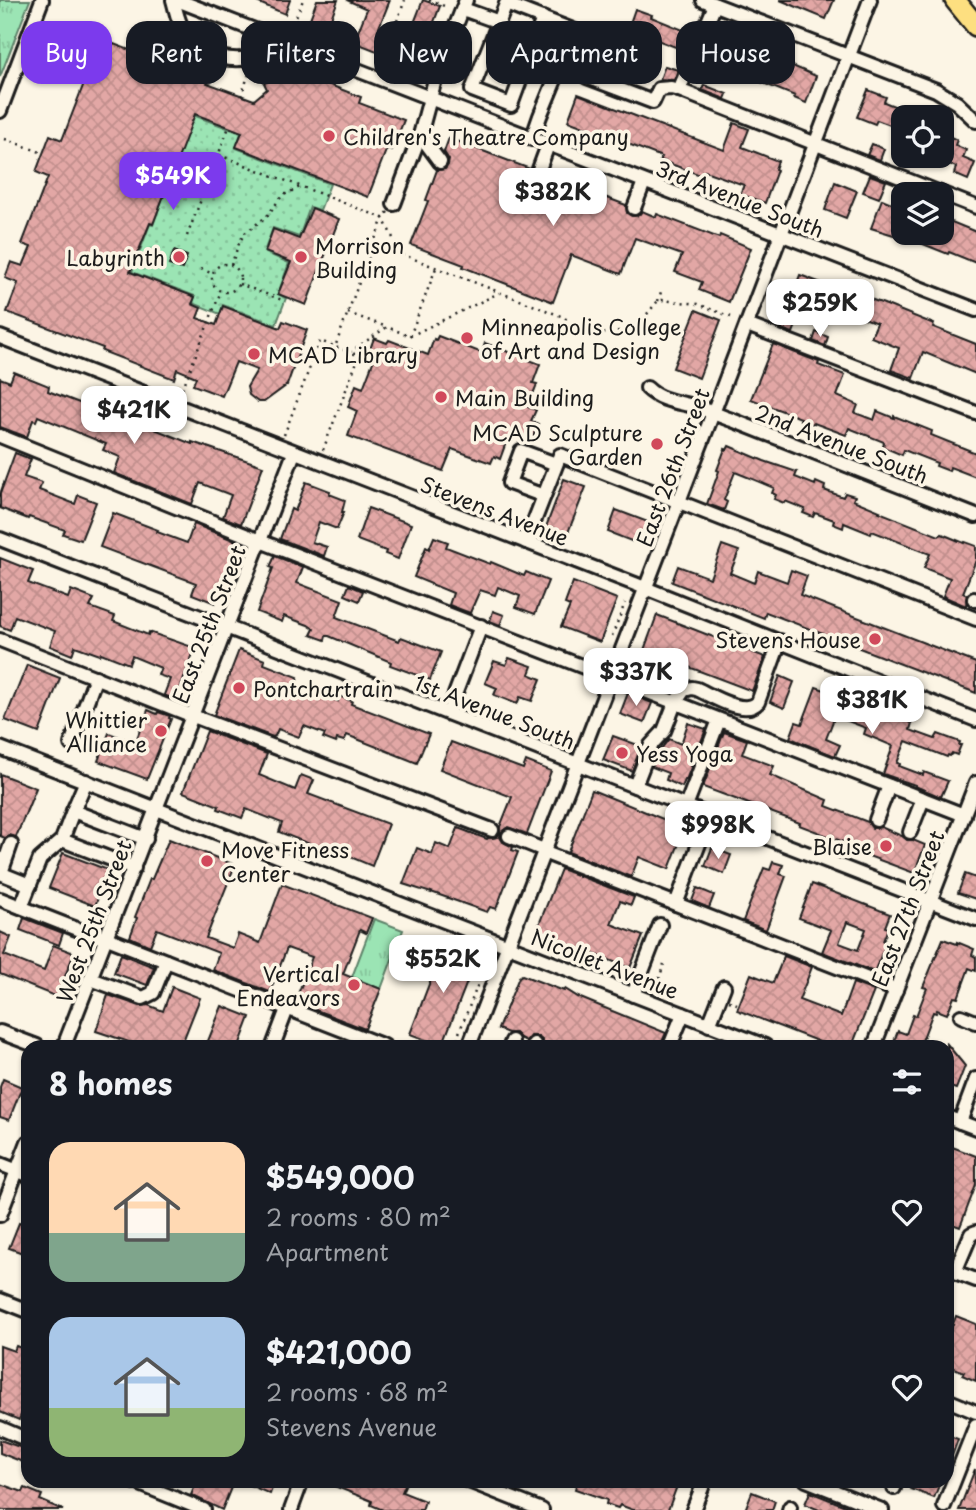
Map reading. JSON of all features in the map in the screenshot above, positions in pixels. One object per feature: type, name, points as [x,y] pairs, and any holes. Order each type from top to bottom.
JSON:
[{"type":"highway","points":[[955,0],[976,26]]},
{"type":"street","points":[[0,111],[42,0]]},
{"type":"street","points":[[175,0],[183,30],[199,48],[225,60],[241,59]]},
{"type":"street","name":"3rd Avenue South","points":[[175,0],[241,25]]},
{"type":"street","name":"East 26th Street","points":[[471,1040],[870,0]]},
{"type":"street","points":[[679,90],[709,2],[936,90],[957,103],[976,121]]},
{"type":"street","points":[[394,204],[420,135],[436,76],[464,4],[497,21]]},
{"type":"street","points":[[499,21],[506,4],[575,31],[532,139]]},
{"type":"street","points":[[486,55],[472,90],[511,105],[519,84]]},
{"type":"street","name":"3rd Avenue South","points":[[360,70],[976,310]]},
{"type":"street","points":[[605,84],[653,102],[659,89],[679,90],[976,207]]},
{"type":"street","points":[[420,135],[440,162]]},
{"type":"street","points":[[538,172],[548,145]]},
{"type":"street","points":[[634,208],[644,182]]},
{"type":"street","points":[[747,326],[976,414]]},
{"type":"street","name":"Stevens Avenue","points":[[0,337],[976,720]]},
{"type":"street","name":"2nd Avenue South","points":[[694,406],[976,516]]},
{"type":"street","points":[[0,436],[260,541],[889,786],[923,799],[970,808]]},
{"type":"street","points":[[544,496],[509,483],[521,451],[556,464]]},
{"type":"street","name":"East 25th Street","points":[[158,809],[294,453]]},
{"type":"street","points":[[526,542],[560,455],[976,619]]},
{"type":"street","name":"1st Avenue South","points":[[0,539],[976,919]]},
{"type":"street","points":[[448,713],[481,626]]},
{"type":"street","points":[[0,640],[492,830]]},
{"type":"street","points":[[635,786],[651,745],[664,731],[675,703],[684,690],[691,688],[737,707],[753,707],[758,702],[780,641]]},
{"type":"street","points":[[71,744],[96,677]]},
{"type":"street","points":[[686,806],[719,720]]},
{"type":"street","name":"Nicollet Avenue","points":[[0,748],[749,1040]]},
{"type":"street","points":[[21,907],[40,859],[62,840],[86,781]]},
{"type":"street","name":"East 27th Street","points":[[876,1040],[970,808],[976,783]]},
{"type":"street","points":[[876,820],[889,786]]},
{"type":"street","points":[[910,832],[923,799]]},
{"type":"street","name":"West 25th Street","points":[[66,1040],[158,809]]},
{"type":"street","points":[[73,811],[146,839]]},
{"type":"street","points":[[676,904],[710,816]]},
{"type":"street","points":[[509,836],[896,990]]},
{"type":"street","points":[[62,840],[134,869]]},
{"type":"street","points":[[11,845],[0,873],[30,885]]},
{"type":"street","points":[[0,899],[92,935],[107,938],[365,1040]]},
{"type":"street","points":[[633,995],[660,925]]},
{"type":"street","points":[[91,979],[144,998],[153,993],[166,961]]},
{"type":"street","points":[[709,1025],[724,987]]},
{"type":"street","points":[[275,1040],[287,1009]]},
{"type":"street","points":[[672,1040],[683,1014]]},
{"type":"street","points":[[961,1016],[976,1022]]},
{"type":"street","points":[[0,1032],[21,1040]]},
{"type":"street","points":[[960,1122],[976,1079]]},
{"type":"street","points":[[954,1120],[976,1128]]},
{"type":"street","points":[[0,1164],[21,1173]]},
{"type":"street","points":[[0,1215],[21,1175]]},
{"type":"street","points":[[954,1265],[971,1234],[976,1232]]},
{"type":"street","points":[[954,1271],[976,1280]]},
{"type":"street","points":[[0,1300],[21,1308]]},
{"type":"street","points":[[954,1403],[976,1412]]},
{"type":"street","points":[[954,1481],[976,1425]]},
{"type":"street","points":[[0,1429],[21,1437]]},
{"type":"street","points":[[150,1488],[204,1510]]},
{"type":"street","points":[[291,1510],[299,1488]]},
{"type":"street","points":[[486,1488],[542,1510]]},
{"type":"street","points":[[693,1510],[702,1488]]},
{"type":"street","points":[[826,1488],[882,1510]]},
{"type":"street","points":[[944,1506],[951,1488]]},
{"type":"path","points":[[294,21],[303,0]]},
{"type":"path","points":[[397,21],[405,0]]},
{"type":"path","points":[[429,0],[447,7]]},
{"type":"path","points":[[241,96],[245,84]]},
{"type":"path","points":[[187,236],[229,128]]},
{"type":"path","points":[[5,139],[44,153]]},
{"type":"path","points":[[219,155],[383,218],[401,254],[561,316],[584,330],[595,333],[625,329],[645,316],[661,292]]},
{"type":"path","points":[[231,265],[246,233],[267,216],[282,196],[300,187]]},
{"type":"path","points":[[335,346],[383,218],[394,204]]},
{"type":"path","points":[[221,265],[231,265],[240,275],[239,284],[229,292],[221,291],[212,281],[213,274],[221,265]]},
{"type":"path","points":[[410,336],[436,268]]},
{"type":"path","points":[[201,269],[213,274]]},
{"type":"path","points":[[239,284],[285,301]]},
{"type":"path","points":[[180,395],[221,291]]},
{"type":"path","points":[[348,313],[410,336],[500,292]]},
{"type":"path","points":[[658,300],[698,304],[731,317]]},
{"type":"path","points":[[350,352],[387,327]]},
{"type":"path","points":[[284,435],[320,341],[335,346],[359,356],[323,450]]},
{"type":"path","points":[[928,844],[935,846]]},
{"type":"path","points":[[659,979],[664,964]]},
{"type":"green space","points":[[0,0],[30,0],[21,21],[0,77]]},
{"type":"green space","points":[[193,115],[241,133],[236,148],[330,184],[320,210],[310,207],[299,237],[273,228],[264,252],[289,263],[278,294],[286,298],[276,325],[223,305],[220,314],[193,303],[195,296],[132,272],[150,224],[153,225]]},
{"type":"green space","points":[[374,919],[403,930],[381,989],[352,977]]},
{"type":"building","points":[[252,0],[290,0],[285,14]]},
{"type":"building","points":[[317,0],[338,0],[330,21],[309,21]]},
{"type":"building","points":[[347,0],[390,0],[382,21],[374,21],[374,50],[360,44],[360,27],[367,9]]},
{"type":"building","points":[[423,0],[440,6],[434,21],[415,21]]},
{"type":"building","points":[[780,0],[834,0],[826,19]]},
{"type":"building","points":[[635,9],[661,21],[631,21]]},
{"type":"building","points":[[662,21],[676,27],[676,47],[662,42]]},
{"type":"building","points":[[112,43],[126,49],[126,84],[210,84],[254,100],[267,89],[264,84],[327,84],[361,97],[359,103],[404,120],[392,150],[387,148],[368,197],[236,147],[242,132],[195,114],[153,224],[150,223],[130,272],[195,297],[192,304],[201,308],[197,318],[216,325],[223,306],[280,328],[283,321],[307,330],[287,385],[264,402],[258,402],[249,395],[247,387],[257,370],[236,362],[222,396],[193,385],[196,377],[177,369],[174,379],[102,351],[103,348],[7,312],[18,283],[5,278],[11,262],[23,266],[31,247],[22,244],[48,177],[36,172],[50,135],[62,140],[84,84],[112,84]]},
{"type":"building","points":[[665,66],[676,69],[674,80],[662,79]]},
{"type":"building","points":[[795,67],[816,76],[806,103],[794,98],[795,96],[765,84],[795,84]]},
{"type":"building","points":[[704,85],[727,94],[725,99],[702,90]]},
{"type":"building","points":[[868,90],[886,97],[884,102],[892,105],[891,125],[877,120],[875,124],[857,117]]},
{"type":"building","points":[[578,94],[724,150],[734,123],[749,129],[742,147],[778,161],[765,203],[740,194],[744,185],[705,171],[703,176],[660,160],[662,157],[568,121]]},
{"type":"building","points":[[449,138],[530,169],[534,180],[540,180],[546,175],[626,205],[627,213],[632,216],[639,215],[642,211],[656,217],[657,214],[751,248],[729,302],[699,290],[702,282],[675,272],[682,255],[635,238],[621,274],[571,255],[553,302],[411,245],[437,170],[445,169],[448,165],[449,160],[444,152]]},
{"type":"building","points":[[954,139],[957,140],[955,145],[966,150],[963,158],[975,163],[968,180],[954,174]]},
{"type":"building","points":[[872,144],[884,149],[880,160],[867,155]]},
{"type":"building","points":[[870,175],[886,181],[879,198],[863,192]]},
{"type":"building","points":[[835,182],[857,191],[846,218],[825,210]]},
{"type":"building","points":[[882,199],[891,203],[891,234],[871,228]]},
{"type":"building","name":"Morrison Building","points":[[312,208],[339,219],[306,305],[278,294],[291,262],[265,252],[273,229],[299,239]]},
{"type":"building","points":[[954,223],[976,232],[976,263],[949,252],[948,254],[926,245],[954,245]]},
{"type":"building","points":[[174,251],[187,256],[182,269],[169,265]]},
{"type":"building","points":[[800,275],[884,304],[976,344],[976,374],[923,352],[913,378],[891,370],[899,348],[871,337],[877,323],[834,306],[827,323],[801,312],[793,333],[776,327],[780,316],[784,317]]},
{"type":"building","points":[[696,310],[721,320],[699,378],[673,368]]},
{"type":"building","points":[[816,332],[828,337],[825,346],[813,341]]},
{"type":"building","name":"Main Building","points":[[438,336],[482,353],[485,343],[540,364],[533,383],[537,384],[528,407],[536,410],[531,421],[538,424],[531,442],[514,435],[513,439],[508,437],[500,459],[494,456],[491,463],[452,449],[443,471],[348,436],[357,411],[348,407],[356,385],[363,388],[376,354],[369,352],[374,338],[387,343],[389,340],[428,355],[434,339]]},
{"type":"building","points":[[773,344],[845,375],[837,396],[858,405],[855,413],[874,420],[877,411],[894,416],[932,431],[931,435],[976,453],[976,477],[950,467],[949,471],[936,466],[937,463],[904,450],[902,455],[883,447],[884,442],[849,428],[846,435],[814,423],[810,424],[751,399]]},
{"type":"building","points":[[14,372],[49,386],[48,391],[82,404],[137,423],[138,419],[153,425],[152,428],[192,444],[263,466],[241,524],[223,517],[231,495],[200,483],[192,504],[114,473],[120,457],[103,450],[106,444],[38,416],[36,421],[33,420],[27,437],[0,427],[0,378],[10,382]]},
{"type":"building","points":[[729,446],[797,472],[795,477],[825,486],[824,490],[843,497],[845,493],[855,496],[853,500],[879,512],[939,536],[942,534],[976,546],[976,560],[963,593],[967,595],[966,606],[943,596],[950,578],[924,568],[930,554],[872,531],[871,534],[844,523],[843,528],[833,524],[834,520],[815,513],[813,517],[803,513],[805,509],[774,499],[774,488],[735,472],[724,500],[727,502],[724,510],[707,504],[719,471],[717,470],[725,449]]},
{"type":"building","points":[[15,453],[31,459],[24,477],[42,483],[39,490],[75,504],[78,495],[96,502],[81,540],[63,534],[65,530],[0,508],[0,494]]},
{"type":"building","points":[[564,479],[586,487],[567,535],[546,527]]},
{"type":"building","points":[[306,482],[345,500],[344,512],[337,529],[319,522],[312,542],[327,547],[324,556],[280,539],[291,509],[295,511]]},
{"type":"building","points":[[368,508],[411,524],[398,559],[385,554],[386,551],[357,540]]},
{"type":"building","points":[[616,510],[648,522],[639,544],[608,532]]},
{"type":"building","points":[[113,513],[187,543],[194,524],[238,542],[215,603],[192,594],[196,583],[100,547]]},
{"type":"building","points":[[434,537],[448,542],[446,547],[490,564],[491,562],[524,576],[526,572],[548,581],[535,614],[516,607],[520,596],[498,587],[495,595],[480,590],[470,613],[449,605],[453,593],[414,577],[426,547],[429,549]]},
{"type":"building","name":"Stevens House","points":[[722,545],[739,551],[730,573],[754,583],[758,571],[787,582],[791,570],[807,576],[800,595],[976,663],[976,693],[766,612],[764,618],[672,582],[678,566],[710,578]]},
{"type":"building","points":[[275,556],[303,567],[297,583],[342,600],[336,617],[399,641],[401,637],[441,652],[430,680],[390,665],[391,662],[329,636],[326,636],[325,640],[311,635],[314,629],[308,625],[284,616],[282,622],[257,612]]},
{"type":"building","points":[[0,558],[33,571],[28,583],[68,598],[71,590],[94,599],[90,607],[115,616],[113,621],[148,635],[149,632],[195,648],[176,700],[164,695],[170,679],[158,675],[161,668],[132,656],[129,664],[75,646],[72,655],[50,646],[55,631],[15,616],[10,630],[0,626]]},
{"type":"building","points":[[573,582],[617,599],[600,642],[561,627],[570,606],[565,604]]},
{"type":"building","points":[[349,585],[363,591],[359,601],[345,595]]},
{"type":"building","points":[[493,611],[504,615],[500,625],[490,621]]},
{"type":"building","points":[[657,615],[765,657],[752,691],[681,664],[672,686],[660,682],[658,687],[634,677]]},
{"type":"building","points":[[239,650],[265,660],[264,664],[298,677],[296,684],[338,701],[339,696],[352,701],[351,704],[429,734],[417,763],[347,735],[344,741],[337,739],[336,743],[323,738],[325,734],[304,726],[299,737],[278,729],[273,737],[214,715]]},
{"type":"building","points":[[509,658],[532,666],[529,674],[541,679],[532,701],[520,697],[517,704],[494,695],[497,688],[485,683],[494,661],[506,665]]},
{"type":"building","points":[[27,665],[60,678],[39,733],[5,720]]},
{"type":"building","points":[[780,676],[794,682],[784,708],[770,702]]},
{"type":"building","points":[[816,687],[843,696],[841,700],[872,712],[873,709],[912,723],[910,730],[935,739],[938,734],[960,742],[957,755],[952,753],[947,757],[906,741],[897,763],[923,775],[924,772],[948,781],[941,797],[883,774],[893,746],[864,734],[866,728],[835,716],[826,739],[840,745],[835,756],[790,738],[796,722],[802,724]]},
{"type":"building","points":[[628,693],[652,703],[644,723],[620,714]]},
{"type":"building","points":[[148,710],[170,716],[171,719],[147,779],[98,761],[109,733],[135,743]]},
{"type":"building","points":[[688,723],[706,729],[682,787],[666,780],[668,773],[652,767],[659,750],[669,739],[681,744]]},
{"type":"building","points":[[207,731],[267,754],[259,775],[295,790],[301,775],[314,780],[308,794],[388,824],[372,866],[279,832],[282,823],[246,809],[242,818],[183,792]]},
{"type":"building","points":[[724,732],[747,740],[742,754],[774,766],[770,775],[828,800],[826,806],[868,822],[872,828],[881,827],[907,840],[925,845],[914,873],[847,848],[849,844],[799,825],[800,823],[703,787]]},
{"type":"building","name":"Yess Yoga","points":[[613,736],[641,746],[632,771],[603,760]]},
{"type":"building","points":[[451,742],[523,769],[526,761],[551,771],[527,834],[508,827],[501,832],[503,842],[518,852],[496,909],[490,907],[487,912],[403,884],[417,848],[432,854],[436,843],[450,849],[458,828],[487,839],[497,837],[512,797],[440,769]]},
{"type":"building","points":[[0,774],[36,788],[16,837],[0,836]]},
{"type":"building","points":[[592,790],[685,828],[669,869],[639,857],[631,877],[568,852]]},
{"type":"building","points":[[169,839],[235,865],[206,938],[233,948],[238,934],[260,943],[282,884],[372,918],[366,933],[360,930],[343,974],[381,989],[365,1029],[295,1002],[312,957],[287,948],[270,992],[213,970],[219,953],[157,929],[150,946],[130,937],[150,879]]},
{"type":"building","points":[[712,848],[731,855],[724,874],[705,866]]},
{"type":"building","points":[[63,853],[108,870],[95,906],[49,888]]},
{"type":"building","points":[[773,862],[783,865],[780,874],[786,876],[766,930],[743,921],[764,868],[770,870]]},
{"type":"building","points":[[561,869],[634,897],[631,905],[620,901],[611,924],[643,936],[630,968],[536,932]]},
{"type":"building","points":[[965,874],[976,878],[976,899],[958,893]]},
{"type":"building","points":[[812,884],[890,914],[883,941],[887,942],[874,972],[822,952],[831,930],[799,918]],"holes":[[[847,922],[866,929],[858,950],[839,943]]]},
{"type":"building","points":[[697,888],[714,895],[709,908],[692,901]]},
{"type":"building","points":[[24,918],[63,933],[59,945],[20,930]]},
{"type":"building","points":[[0,932],[11,937],[4,955],[44,971],[53,945],[74,953],[57,997],[0,974]]},
{"type":"building","points":[[943,939],[974,949],[972,955],[976,957],[976,971],[969,968],[958,998],[954,997],[947,1014],[937,1010],[936,1013],[933,1012],[922,1040],[894,1040],[898,1031],[906,1034],[913,1015],[916,1016],[927,988],[923,987]]},
{"type":"building","points":[[437,944],[476,959],[444,1040],[426,1040],[410,1034],[437,963],[430,961]]},
{"type":"building","points":[[121,954],[154,967],[147,985],[114,973]]},
{"type":"building","points":[[784,956],[812,967],[799,1000],[841,1016],[853,983],[874,991],[854,1040],[814,1040],[737,1010],[751,974],[773,983]]},
{"type":"building","points":[[522,975],[564,991],[565,989],[578,997],[666,1033],[663,1040],[542,1040],[537,1036],[530,1036],[524,1040],[515,1033],[498,1029]]},
{"type":"building","points":[[172,987],[200,998],[183,1040],[123,1040],[96,1031],[108,995],[163,1011]]},
{"type":"building","points":[[222,1006],[250,1017],[241,1040],[208,1040]]},
{"type":"building","points":[[954,1053],[965,1066],[954,1088]]},
{"type":"building","points":[[3,1079],[21,1087],[9,1120],[0,1117],[0,1087]]},
{"type":"building","points":[[954,1148],[976,1156],[976,1185],[960,1227],[954,1225]]},
{"type":"building","points":[[19,1223],[21,1224],[21,1252],[9,1248]]},
{"type":"building","points":[[956,1316],[976,1324],[976,1381],[954,1368]]},
{"type":"building","points":[[0,1346],[14,1351],[16,1346],[21,1348],[21,1415],[19,1420],[0,1412]]},
{"type":"building","points":[[0,1440],[21,1448],[21,1461],[0,1453]]},
{"type":"building","points":[[975,1469],[976,1510],[959,1510]]},
{"type":"building","points":[[0,1484],[23,1492],[25,1488],[42,1495],[40,1500],[63,1510],[0,1510]]},
{"type":"building","points":[[194,1488],[231,1488],[222,1510],[191,1495]]},
{"type":"building","points":[[256,1488],[272,1488],[270,1494]]},
{"type":"building","points":[[340,1488],[404,1488],[402,1492],[425,1501],[422,1510],[383,1510],[371,1505],[372,1501]]},
{"type":"building","points":[[676,1488],[668,1510],[633,1510],[620,1505],[618,1508],[606,1504],[607,1500],[575,1489]]},
{"type":"building","points":[[911,1488],[938,1488],[934,1498]]},
{"type":"building","points":[[752,1492],[775,1501],[772,1510],[745,1510]]},
{"type":"building","points":[[810,1492],[853,1510],[819,1510],[805,1504]]},
{"type":"place","name":"Children's Theatre Company","points":[[329,136]]},
{"type":"place","name":"Labyrinth","points":[[179,257]]},
{"type":"place","name":"Morrison Building","points":[[301,257]]},
{"type":"place","name":"Minneapolis College of Art and Design","points":[[467,338]]},
{"type":"place","name":"MCAD Library","points":[[254,354]]},
{"type":"place","name":"Main Building","points":[[441,397]]},
{"type":"place","name":"MCAD Sculpture Garden","points":[[657,444]]},
{"type":"place","name":"Stevens House","points":[[875,639]]},
{"type":"place","name":"Pontchartrain","points":[[239,688]]},
{"type":"place","name":"Whittier Alliance","points":[[161,731]]},
{"type":"place","name":"Yess Yoga","points":[[622,753]]},
{"type":"place","name":"Blaise","points":[[886,846]]},
{"type":"place","name":"Move Fitness Center","points":[[207,861]]},
{"type":"place","name":"Vertical Endeavors","points":[[354,985]]}]
